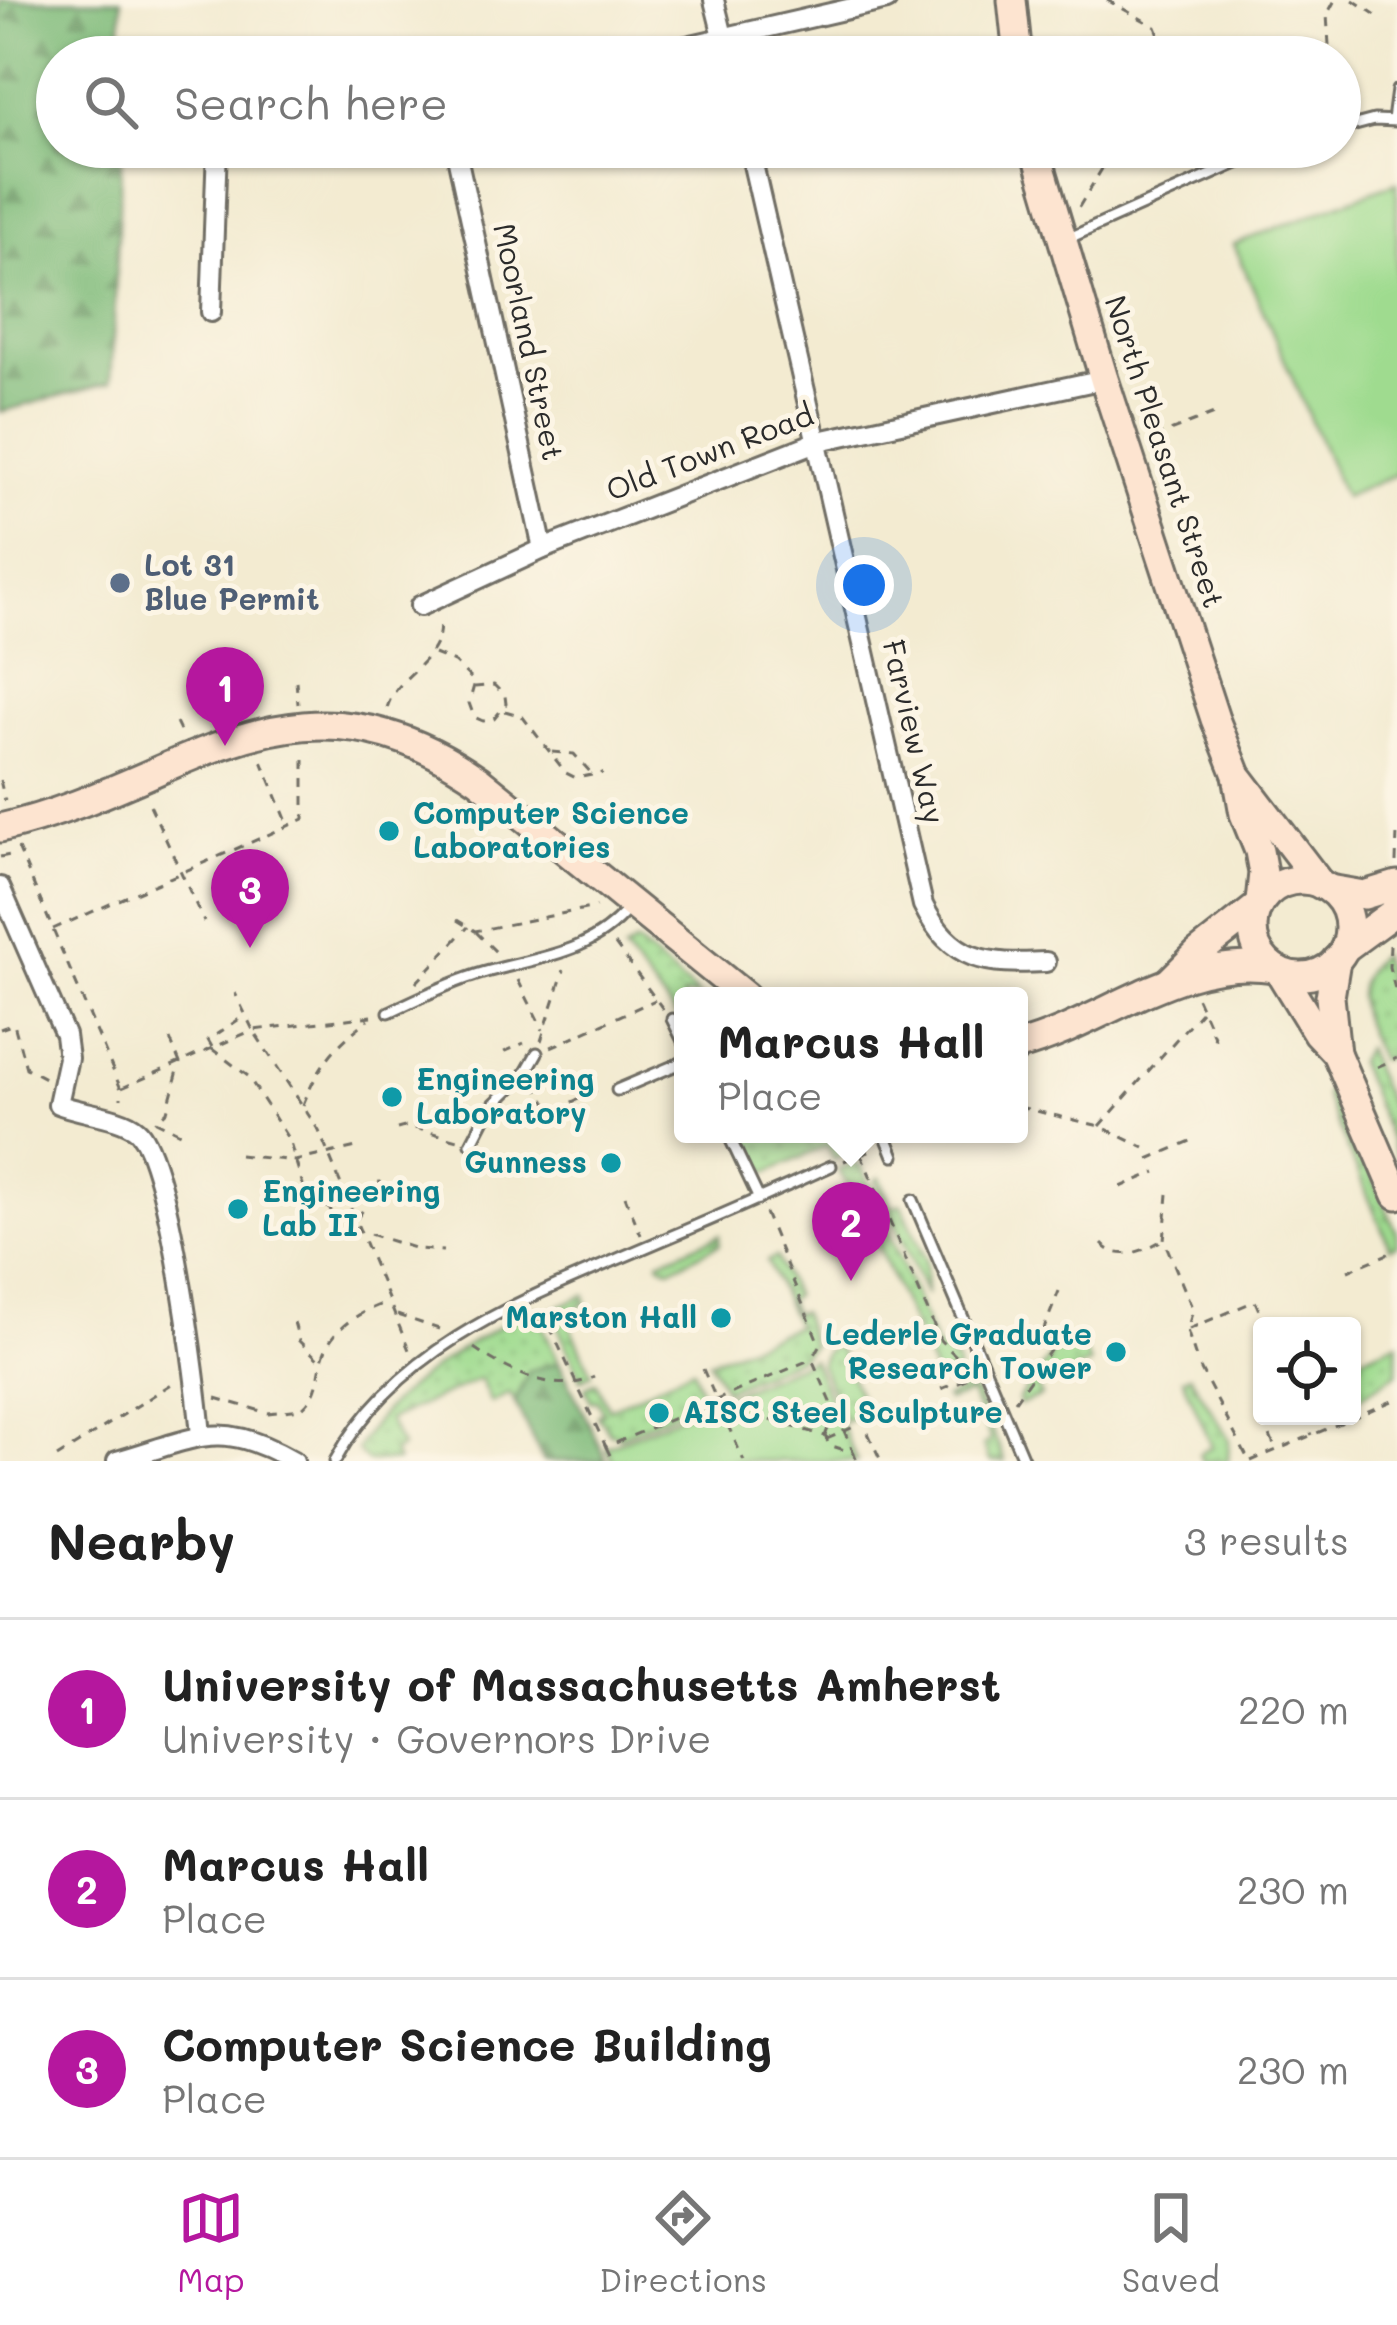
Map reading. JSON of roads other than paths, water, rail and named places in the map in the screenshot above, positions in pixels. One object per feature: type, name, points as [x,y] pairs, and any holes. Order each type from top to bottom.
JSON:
[{"type":"main road","points":[[1012,0],[1016,36]]},
{"type":"main road","name":"North Pleasant Street","points":[[1041,168],[1104,379],[1237,776],[1263,873],[1259,904]]},
{"type":"main road","points":[[8,826],[93,800],[238,736],[301,724],[354,726],[410,740],[463,769],[734,987]]},
{"type":"main road","name":"North Pleasant Street","points":[[1237,776],[1325,887]]},
{"type":"main road","points":[[1170,981],[1284,883],[1296,880],[1364,895],[1397,886]]},
{"type":"main road","points":[[1325,887],[1347,915],[1330,997],[1336,1053],[1397,1195]]},
{"type":"main road","points":[[1259,904],[1252,929],[1255,944],[1336,1053]]},
{"type":"main road","points":[[1028,1043],[1170,981],[1239,963],[1305,976],[1318,973],[1397,910]]},
{"type":"street","points":[[714,0],[723,36]]},
{"type":"street","points":[[764,36],[887,0]]},
{"type":"street","points":[[211,312],[216,168]]},
{"type":"street","name":"Moorland Street","points":[[460,168],[543,549]]},
{"type":"street","name":"Farview Way","points":[[754,168],[923,905],[936,932],[958,950],[1008,964],[1046,962]]},
{"type":"street","name":"Old Town Road","points":[[427,603],[543,549],[819,442],[1104,379]]},
{"type":"street","points":[[0,887],[64,1035],[68,1058],[58,1103],[128,1124],[147,1143],[172,1235],[196,1376],[201,1436]]},
{"type":"street","points":[[117,1461],[201,1436],[247,1437],[294,1461]]},
{"type":"lane","points":[[1361,126],[1395,120],[1397,90]]},
{"type":"lane","points":[[1062,241],[1226,168]]},
{"type":"lane","points":[[389,1012],[466,978],[570,951],[607,932],[632,904]]},
{"type":"lane","points":[[672,1019],[674,1023]]},
{"type":"lane","points":[[471,1144],[489,1108],[525,1074],[537,1053]]},
{"type":"lane","points":[[617,1090],[674,1066]]},
{"type":"lane","points":[[732,1143],[759,1199]]},
{"type":"lane","points":[[889,1143],[894,1156]]},
{"type":"lane","points":[[335,1461],[382,1400],[455,1338],[535,1294],[831,1166]]},
{"type":"lane","points":[[913,1200],[1024,1461]]},
{"type":"place","name":"Lot 31 Blue Permit","points":[[120,583]]},
{"type":"place","name":"University of Massachusetts Amherst","points":[[225,746]]},
{"type":"place","name":"Computer Science Laboratories","points":[[389,831]]},
{"type":"place","name":"Computer Science Building","points":[[250,948]]},
{"type":"place","name":"Engineering Laboratory","points":[[392,1097]]},
{"type":"place","name":"Gunness","points":[[611,1163]]},
{"type":"place","name":"Engineering Lab II","points":[[238,1209]]},
{"type":"place","name":"Marcus Hall","points":[[851,1281]]},
{"type":"place","name":"Marston Hall","points":[[721,1318]]},
{"type":"place","name":"Lederle Graduate Research Tower","points":[[1116,1352]]},
{"type":"place","name":"AISC Steel Sculpture","points":[[659,1413]]}]
